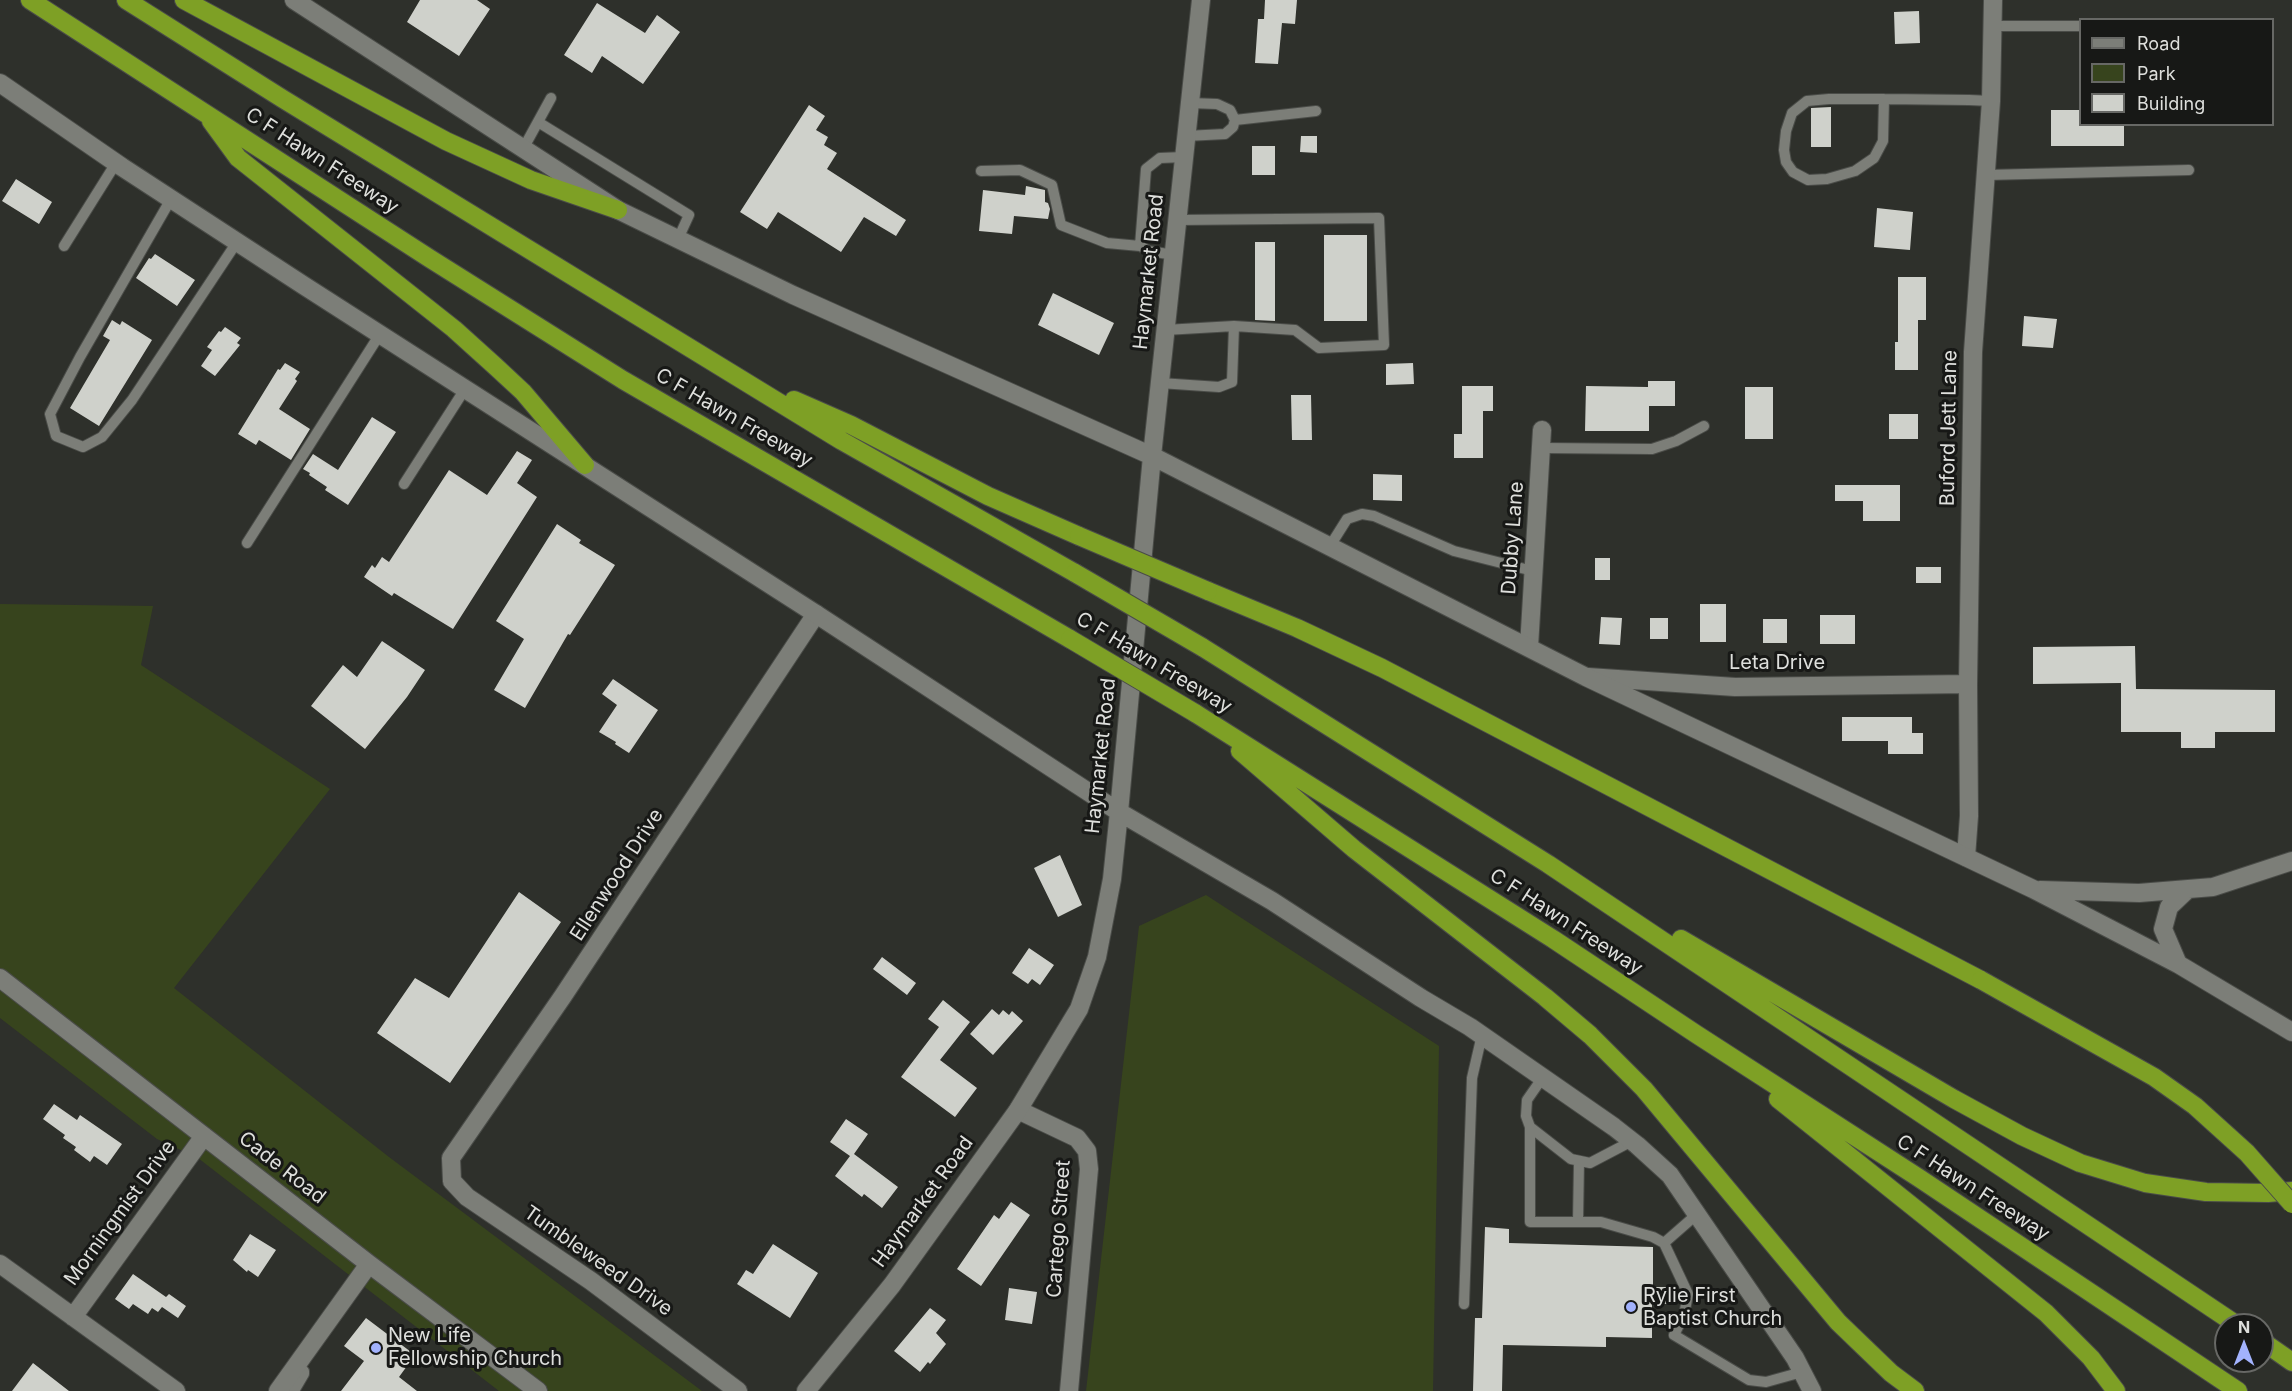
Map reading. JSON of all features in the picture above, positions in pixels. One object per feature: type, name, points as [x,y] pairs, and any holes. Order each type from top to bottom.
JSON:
[{"type":"highway","name":"C F Hawn Freeway","points":[[30,0],[419,252],[623,380],[1196,713],[1463,881],[1919,1178],[2238,1391]]},
{"type":"highway","name":"C F Hawn Freeway","points":[[126,0],[445,199],[842,441],[1202,647],[1548,864],[2219,1313]]},
{"type":"highway","points":[[184,0],[446,141],[531,180],[618,210]]},
{"type":"highway","points":[[202,110],[238,158],[454,329],[516,386],[585,465]]},
{"type":"highway","points":[[741,378],[851,425],[988,495],[1297,628],[1382,668],[1981,980],[2154,1077],[2195,1106],[2247,1153],[2292,1204]]},
{"type":"highway","points":[[1196,713],[1354,849],[1590,1035],[1644,1089],[1838,1322],[1891,1373],[1915,1391]]},
{"type":"highway","points":[[1548,864],[1803,1009],[1954,1099],[2022,1136],[2080,1163],[2145,1182],[2206,1192],[2292,1191]]},
{"type":"highway","points":[[1696,1034],[2046,1314],[2091,1358],[2116,1391]]},
{"type":"highway","points":[[2274,1349],[2292,1362]]},
{"type":"street","name":"Haymarket Road","points":[[806,1391],[892,1285],[1018,1110],[1079,1009],[1097,957],[1112,879],[1152,456],[1201,0]]},
{"type":"street","name":"Buford Jett Lane","points":[[1966,857],[1969,816],[1968,684],[1973,352],[1991,101],[1993,0]]},
{"type":"street","points":[[297,1],[618,210],[793,295],[1152,456],[1586,677],[2033,889],[2178,964],[2292,1032]]},
{"type":"street","points":[[0,83],[116,163],[237,242],[816,614],[1119,812],[1272,901],[1482,1035],[1632,1141],[1670,1175],[1795,1358],[1812,1391]]},
{"type":"street","name":"Dubby Lane","points":[[1529,647],[1542,439]]},
{"type":"street","name":"Ellenwood Drive","points":[[451,1158],[563,996],[816,614]]},
{"type":"street","name":"Leta Drive","points":[[1586,677],[1735,687],[1968,684]]},
{"type":"street","points":[[2033,889],[2139,893],[2213,887],[2292,861]]},
{"type":"street","points":[[2178,964],[2163,929],[2169,907],[2188,889]]},
{"type":"street","name":"Cade Road","points":[[0,978],[369,1264],[536,1390]]},
{"type":"street","name":"Cartego Street","points":[[1018,1110],[1077,1138],[1087,1151],[1089,1169],[1069,1391]]},
{"type":"street","name":"Morningmist Drive","points":[[73,1317],[204,1136]]},
{"type":"street","name":"Tumbleweed Drive","points":[[451,1158],[452,1181],[467,1197],[591,1281],[738,1391]]},
{"type":"street","points":[[0,1264],[164,1388]]},
{"type":"street","points":[[278,1391],[369,1264]]},
{"type":"lane","points":[[1994,26],[2079,26]]},
{"type":"lane","points":[[523,149],[551,98]]},
{"type":"lane","points":[[1884,99],[1883,141],[1874,158],[1855,171],[1827,179],[1808,180],[1793,172],[1786,162],[1784,150],[1786,131],[1792,113],[1807,101],[1884,99],[1991,101]]},
{"type":"lane","points":[[1186,136],[1225,134],[1233,127],[1235,120],[1230,110],[1216,104],[1190,103]]},
{"type":"lane","points":[[1235,120],[1316,111]]},
{"type":"lane","points":[[538,122],[689,215],[678,239]]},
{"type":"lane","points":[[1140,246],[1146,170],[1160,158],[1184,156]]},
{"type":"lane","points":[[64,246],[116,163]]},
{"type":"lane","points":[[981,171],[1020,170],[1052,185],[1062,225],[1107,243],[1140,246],[1149,251],[1174,255]]},
{"type":"lane","points":[[1986,175],[2189,170]]},
{"type":"lane","points":[[171,199],[80,357],[50,414],[56,436],[83,447],[102,437],[132,400],[237,242]]},
{"type":"lane","points":[[1166,330],[1234,326],[1295,330],[1319,348],[1384,345],[1379,218],[1177,220]]},
{"type":"lane","points":[[1160,383],[1219,387],[1232,382],[1234,326]]},
{"type":"lane","points":[[247,543],[380,334]]},
{"type":"lane","points":[[404,484],[465,389]]},
{"type":"lane","points":[[1542,439],[1652,449],[1676,441],[1704,426]]},
{"type":"lane","points":[[1330,546],[1347,519],[1362,514],[1374,516],[1455,551],[1533,571]]},
{"type":"lane","points":[[1464,1304],[1472,1078],[1482,1035]]},
{"type":"lane","points":[[1543,1077],[1527,1100],[1526,1116],[1530,1127],[1530,1222],[1601,1222],[1653,1237],[1664,1243],[1688,1294],[1684,1315],[1674,1335],[1749,1380],[1766,1382],[1802,1372]]},
{"type":"lane","points":[[1530,1127],[1571,1159],[1590,1163],[1632,1141]]},
{"type":"lane","points":[[1578,1222],[1579,1161]]},
{"type":"lane","points":[[1664,1243],[1696,1215]]},
{"type":"lane","points":[[294,1391],[304,1374],[304,1371],[297,1365]]},
{"type":"green space","points":[[0,604],[153,606],[141,665],[330,789],[174,988],[389,1157],[702,1391],[499,1391],[198,1158],[157,1139],[0,1018]]},
{"type":"green space","points":[[1206,895],[1439,1046],[1433,1391],[1086,1391],[1139,926]]},
{"type":"building","points":[[420,0],[477,0],[490,9],[459,56],[407,22]]},
{"type":"building","points":[[1265,0],[1297,0],[1295,24],[1282,23],[1278,64],[1255,63],[1258,19],[1264,19]]},
{"type":"building","points":[[597,3],[645,33],[657,15],[680,32],[643,84],[602,56],[592,73],[564,55]]},
{"type":"building","points":[[1919,11],[1920,43],[1895,44],[1894,12]]},
{"type":"building","points":[[809,105],[825,116],[816,130],[828,137],[824,145],[837,153],[827,169],[906,220],[896,236],[864,217],[841,252],[778,212],[767,229],[740,212]]},
{"type":"building","points":[[1831,107],[1831,147],[1811,147],[1811,108]]},
{"type":"building","points":[[2051,110],[2079,110],[2079,126],[2124,126],[2124,146],[2051,146]]},
{"type":"building","points":[[1301,136],[1317,136],[1317,153],[1300,152]]},
{"type":"building","points":[[1252,146],[1275,146],[1275,175],[1252,175]]},
{"type":"building","points":[[16,179],[52,202],[39,224],[2,201]]},
{"type":"building","points":[[1026,186],[1045,190],[1045,202],[1048,203],[1050,209],[1048,219],[1014,216],[1012,234],[979,231],[983,190],[1025,195]]},
{"type":"building","points":[[1877,208],[1913,212],[1910,250],[1874,247]]},
{"type":"building","points":[[1324,235],[1367,235],[1367,321],[1324,321]]},
{"type":"building","points":[[1255,242],[1275,242],[1275,321],[1255,320]]},
{"type":"building","points":[[155,254],[195,280],[177,306],[136,278],[149,258],[151,259]]},
{"type":"building","points":[[1898,277],[1926,277],[1926,320],[1918,320],[1918,370],[1895,370],[1895,342],[1898,342]]},
{"type":"building","points":[[1053,293],[1114,323],[1099,355],[1038,325]]},
{"type":"building","points":[[2024,316],[2057,319],[2053,348],[2022,346]]},
{"type":"building","points":[[112,320],[120,325],[122,321],[152,340],[99,426],[70,408],[110,340],[103,336]]},
{"type":"building","points":[[225,327],[241,338],[237,343],[240,345],[215,376],[201,366],[212,350],[207,347]]},
{"type":"building","points":[[285,363],[300,372],[295,379],[297,381],[279,409],[310,429],[291,460],[259,440],[256,445],[238,434],[278,369],[280,370]]},
{"type":"building","points":[[1413,363],[1414,384],[1386,385],[1386,364]]},
{"type":"building","points":[[1648,381],[1675,381],[1675,406],[1649,406],[1649,431],[1585,431],[1586,386],[1648,387]]},
{"type":"building","points":[[1462,386],[1493,386],[1493,411],[1483,411],[1483,458],[1454,458],[1454,434],[1462,434]]},
{"type":"building","points":[[1745,387],[1773,387],[1773,439],[1745,439]]},
{"type":"building","points":[[1291,395],[1311,395],[1312,440],[1292,440]]},
{"type":"building","points":[[1889,414],[1918,414],[1918,439],[1889,439]]},
{"type":"building","points":[[372,417],[396,432],[348,505],[325,490],[327,487],[303,469],[313,454],[338,470]]},
{"type":"building","points":[[517,451],[532,460],[517,483],[537,497],[453,629],[394,593],[392,596],[364,577],[372,565],[375,568],[382,557],[389,562],[449,470],[487,495]]},
{"type":"building","points":[[1373,474],[1402,475],[1402,501],[1373,500]]},
{"type":"building","points":[[1835,485],[1900,485],[1900,521],[1863,521],[1863,501],[1835,501]]},
{"type":"building","points":[[557,524],[581,540],[579,543],[615,565],[570,635],[568,634],[525,708],[494,690],[524,639],[496,621]]},
{"type":"building","points":[[1595,558],[1610,558],[1610,580],[1595,580]]},
{"type":"building","points":[[1916,567],[1941,567],[1941,583],[1916,583]]},
{"type":"building","points":[[1700,604],[1726,604],[1726,642],[1700,642]]},
{"type":"building","points":[[1820,615],[1855,615],[1855,644],[1820,644]]},
{"type":"building","points":[[1601,617],[1622,618],[1620,645],[1599,644]]},
{"type":"building","points":[[1650,618],[1668,618],[1668,639],[1650,639]]},
{"type":"building","points":[[1763,619],[1787,619],[1787,643],[1763,643]]},
{"type":"building","points":[[382,641],[425,670],[407,697],[365,749],[311,706],[343,665],[357,677]]},
{"type":"building","points":[[2135,646],[2136,689],[2275,690],[2275,732],[2215,732],[2215,748],[2181,748],[2181,732],[2121,732],[2121,683],[2033,684],[2033,647]]},
{"type":"building","points":[[613,679],[658,710],[629,753],[599,732],[617,705],[602,694]]},
{"type":"building","points":[[1842,717],[1912,717],[1912,733],[1923,733],[1923,754],[1888,754],[1888,741],[1842,741]]},
{"type":"building","points":[[1060,855],[1082,905],[1058,917],[1034,868]]},
{"type":"building","points":[[519,892],[561,922],[450,1083],[377,1033],[415,978],[449,998]]},
{"type":"building","points":[[1029,948],[1054,965],[1040,985],[1032,979],[1028,984],[1012,973]]},
{"type":"building","points":[[882,957],[916,983],[907,995],[873,969]]},
{"type":"building","points":[[943,1000],[970,1022],[940,1060],[977,1088],[955,1117],[901,1077],[939,1027],[928,1019]]},
{"type":"building","points":[[992,1009],[999,1015],[1003,1010],[1009,1015],[1012,1011],[1023,1021],[993,1055],[970,1034]]},
{"type":"building","points":[[54,1104],[77,1120],[80,1115],[122,1144],[107,1165],[94,1156],[90,1162],[74,1150],[76,1147],[63,1138],[65,1135],[43,1119]]},
{"type":"building","points":[[846,1119],[868,1134],[854,1154],[898,1187],[882,1208],[864,1194],[862,1197],[835,1176],[850,1156],[830,1142]]},
{"type":"building","points":[[1011,1202],[1030,1215],[981,1286],[957,1269],[994,1215],[999,1219]]},
{"type":"building","name":"Rylie First Baptist Church","points":[[1485,1227],[1509,1229],[1509,1243],[1653,1247],[1653,1287],[1668,1287],[1667,1304],[1652,1303],[1652,1338],[1606,1337],[1606,1347],[1503,1345],[1502,1391],[1473,1391],[1475,1318],[1482,1318]]},
{"type":"building","points":[[250,1234],[276,1250],[258,1277],[248,1270],[247,1272],[233,1260]]},
{"type":"building","points":[[773,1244],[818,1273],[790,1318],[737,1284],[746,1270],[753,1274]]},
{"type":"building","points":[[133,1274],[166,1297],[169,1294],[186,1306],[178,1318],[162,1307],[158,1312],[152,1308],[148,1314],[133,1304],[129,1309],[115,1299]]},
{"type":"building","points":[[1009,1288],[1037,1292],[1032,1324],[1005,1320]]},
{"type":"building","points":[[930,1308],[946,1320],[936,1333],[946,1344],[930,1364],[928,1362],[920,1372],[894,1351]]},
{"type":"building","name":"New Life Fellowship Church","points":[[366,1318],[415,1355],[399,1377],[417,1391],[341,1391],[364,1361],[344,1346]]},
{"type":"building","points":[[33,1363],[69,1391],[12,1391]]},
{"type":"place","name":"Rylie First Baptist Church","points":[[1631,1307]]},
{"type":"place","name":"New Life Fellowship Church","points":[[376,1348]]}]
